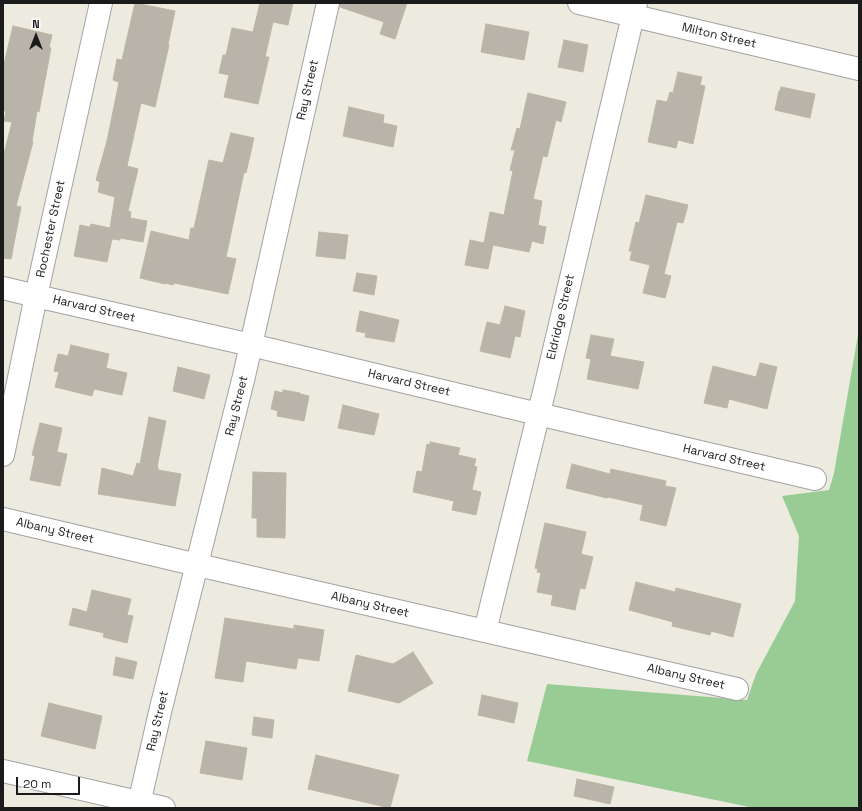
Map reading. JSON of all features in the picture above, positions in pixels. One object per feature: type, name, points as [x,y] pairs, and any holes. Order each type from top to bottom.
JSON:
[{"type":"street","name":"Rochester Street","points":[[3,455],[36,296],[101,3]]},
{"type":"street","name":"Ray Street","points":[[138,805],[244,376],[328,3]]},
{"type":"street","name":"Milton Street","points":[[579,3],[634,9],[859,69]]},
{"type":"street","name":"Eldridge Street","points":[[485,631],[634,9]]},
{"type":"street","name":"Harvard Street","points":[[3,288],[251,345],[815,479]]},
{"type":"street","name":"Albany Street","points":[[3,519],[738,689]]},
{"type":"street","points":[[3,771],[138,805],[164,808]]},
{"type":"green space","points":[[859,329],[859,808],[754,808],[527,761],[547,684],[747,700],[756,674],[795,601],[799,536],[782,496],[829,490],[834,473]]},
{"type":"building","points":[[135,3],[175,11],[155,107],[141,103],[127,166],[138,169],[128,211],[131,212],[130,218],[147,221],[143,242],[120,238],[120,240],[112,239],[107,262],[74,256],[80,225],[90,227],[91,224],[110,228],[115,197],[98,192],[100,182],[96,180],[107,141],[119,82],[113,80],[117,59],[122,60]]},
{"type":"building","points":[[260,3],[293,3],[288,25],[273,22],[265,57],[269,57],[258,104],[224,97],[229,75],[219,73],[223,55],[226,55],[232,28],[253,32]]},
{"type":"building","points":[[340,3],[407,3],[395,39],[380,34],[384,22],[340,7]]},
{"type":"building","points":[[486,24],[529,32],[524,60],[481,52]]},
{"type":"building","points":[[13,26],[52,35],[39,112],[37,111],[33,142],[16,206],[21,207],[11,259],[3,258],[3,158],[12,122],[4,121],[6,111],[3,111],[3,68]]},
{"type":"building","points":[[564,40],[588,45],[583,72],[558,67]]},
{"type":"building","points":[[678,72],[702,77],[700,85],[705,86],[693,144],[678,140],[676,148],[648,142],[657,100],[667,102],[670,92],[673,93]]},
{"type":"building","points":[[781,87],[815,94],[810,118],[775,110]]},
{"type":"building","points":[[528,93],[566,102],[561,122],[556,120],[547,157],[543,156],[533,199],[542,201],[538,225],[546,227],[543,244],[532,241],[529,252],[493,245],[488,269],[465,265],[470,240],[484,243],[490,212],[504,215],[513,171],[510,170],[515,150],[511,150],[517,128],[520,129]]},
{"type":"building","points":[[349,107],[384,115],[383,123],[397,126],[393,147],[343,136]]},
{"type":"building","points":[[231,133],[254,138],[246,173],[244,172],[226,257],[236,259],[228,294],[174,283],[173,285],[165,284],[140,278],[151,231],[189,240],[191,228],[194,228],[209,160],[223,163]]},
{"type":"building","points":[[646,195],[688,205],[683,223],[677,222],[664,274],[671,276],[665,298],[643,293],[650,265],[630,260],[632,251],[629,251],[636,222],[639,223]]},
{"type":"building","points":[[319,232],[348,235],[345,259],[316,256]]},
{"type":"building","points":[[357,273],[377,276],[374,295],[353,291]]},
{"type":"building","points":[[505,306],[525,311],[520,337],[515,336],[510,358],[480,351],[487,322],[500,325]]},
{"type":"building","points":[[360,311],[399,320],[394,342],[365,337],[366,333],[356,331]]},
{"type":"building","points":[[591,335],[614,339],[610,356],[644,362],[638,389],[587,379],[591,359],[586,358]]},
{"type":"building","points":[[71,345],[109,354],[106,368],[127,373],[122,395],[94,389],[92,396],[55,387],[59,372],[54,371],[58,354],[68,356]]},
{"type":"building","points":[[760,363],[777,367],[767,409],[729,399],[727,408],[704,403],[713,366],[756,377]]},
{"type":"building","points":[[178,367],[210,375],[204,399],[173,391]]},
{"type":"building","points":[[283,390],[309,396],[304,421],[277,416],[278,411],[271,409],[275,391],[283,393]]},
{"type":"building","points":[[343,405],[379,414],[374,435],[338,428]]},
{"type":"building","points":[[149,417],[166,421],[157,467],[158,470],[181,474],[175,506],[98,494],[102,468],[133,476],[137,463],[140,464]]},
{"type":"building","points":[[40,423],[62,428],[57,452],[67,454],[60,486],[30,480],[35,456],[32,455]]},
{"type":"building","points":[[430,442],[460,448],[458,455],[476,459],[474,466],[477,467],[472,490],[481,492],[476,515],[452,510],[454,501],[413,492],[417,471],[422,472],[427,444],[430,445]]},
{"type":"building","points":[[572,464],[610,474],[611,469],[666,481],[665,486],[676,488],[666,526],[640,520],[643,505],[566,488]]},
{"type":"building","points":[[253,472],[286,473],[285,538],[257,537],[257,518],[252,518]]},
{"type":"building","points":[[545,523],[586,532],[581,554],[593,557],[585,589],[580,588],[575,610],[551,605],[553,595],[537,592],[541,573],[537,572],[538,569],[535,568]]},
{"type":"building","points":[[636,582],[675,592],[676,588],[741,604],[733,637],[711,631],[710,635],[672,626],[673,622],[629,610]]},
{"type":"building","points":[[92,590],[131,599],[127,615],[133,616],[127,643],[103,637],[104,633],[69,625],[73,608],[87,612]]},
{"type":"building","points":[[225,618],[294,629],[294,625],[324,630],[319,661],[298,658],[296,669],[246,661],[243,682],[215,678]]},
{"type":"building","points":[[413,652],[433,683],[399,703],[348,691],[356,655],[393,664]]},
{"type":"building","points":[[116,657],[137,662],[133,679],[113,675]]},
{"type":"building","points":[[482,695],[518,703],[514,723],[478,715]]},
{"type":"building","points":[[49,703],[102,716],[95,749],[41,736]]},
{"type":"building","points":[[254,717],[274,720],[272,738],[252,735]]},
{"type":"building","points":[[206,741],[247,748],[242,780],[200,773]]},
{"type":"building","points":[[316,755],[399,775],[390,808],[308,789]]},
{"type":"building","points":[[577,779],[614,787],[610,804],[574,796]]}]
